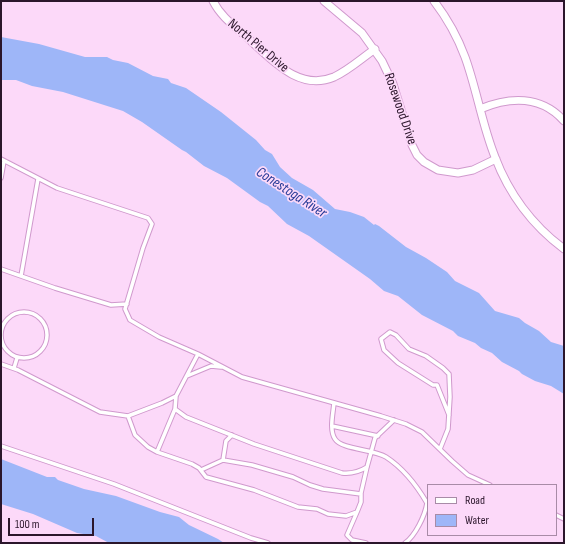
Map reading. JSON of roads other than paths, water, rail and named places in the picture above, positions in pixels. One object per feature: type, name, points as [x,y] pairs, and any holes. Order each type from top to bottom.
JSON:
[{"type":"street","name":"North Pier Drive","points":[[213,1],[217,9],[225,18],[279,66],[291,75],[300,78],[320,80],[336,76],[374,49]]},
{"type":"street","name":"Rosewood Drive","points":[[324,1],[362,33],[385,66],[394,84],[412,145],[417,155],[424,162],[438,170],[458,173],[473,170],[496,159]]},
{"type":"street","points":[[434,1],[451,28],[462,50],[496,159],[506,183],[524,210],[540,228],[564,248]]},
{"type":"street","points":[[480,109],[503,101],[529,100],[558,114],[564,121]]},
{"type":"lane","points":[[1,178],[3,160],[57,188],[148,218],[152,224],[143,248],[125,308],[130,320],[159,337],[198,354],[242,377],[406,424],[422,432],[468,475],[488,484]]},
{"type":"lane","points":[[21,276],[38,179]]},
{"type":"lane","points":[[1,269],[55,288],[111,305],[127,304]]},
{"type":"lane","points":[[23,312],[32,313],[40,318],[45,325],[48,334],[46,343],[42,351],[35,356],[26,359],[17,358],[9,353],[4,346],[1,337],[2,328],[7,320],[14,315],[23,312]]},
{"type":"lane","points":[[440,450],[448,429],[449,415],[449,374],[426,356],[409,349],[396,335],[390,332],[381,338],[384,350],[409,371],[433,385],[437,385],[449,415]]},
{"type":"lane","points":[[157,452],[175,409],[176,396],[198,354]]},
{"type":"lane","points":[[14,368],[17,358]]},
{"type":"lane","points":[[1,364],[14,368],[100,412],[128,416],[176,396]]},
{"type":"lane","points":[[186,376],[211,366],[222,367]]},
{"type":"lane","points":[[334,403],[332,432],[337,442],[343,445],[372,451],[386,457],[420,490],[427,503],[426,512],[410,539],[404,543]]},
{"type":"lane","points":[[175,409],[186,417],[232,435],[342,473],[350,474],[367,467]]},
{"type":"lane","points":[[128,416],[135,435],[148,447],[157,452],[192,464],[201,470],[206,476],[254,490],[298,507],[317,509],[328,514],[346,516],[357,512]]},
{"type":"lane","points":[[366,543],[352,540],[346,535],[361,502],[361,494],[375,438],[394,420]]},
{"type":"lane","points":[[332,426],[378,436]]},
{"type":"lane","points":[[223,460],[226,441],[232,435]]},
{"type":"lane","points":[[1,446],[114,484],[251,538],[268,543]]},
{"type":"lane","points":[[201,470],[223,460],[252,465],[293,477],[323,490],[361,494]]},
{"type":"water","name":"Conestoga River","points":[[1,37],[39,44],[85,57],[107,57],[113,60],[128,63],[153,76],[168,79],[171,83],[186,88],[221,112],[256,140],[265,150],[272,154],[280,167],[292,178],[313,190],[335,209],[364,217],[374,225],[379,226],[406,247],[447,272],[455,281],[479,293],[495,311],[519,318],[539,331],[551,342],[564,346],[564,394],[551,386],[535,381],[522,374],[502,362],[492,353],[481,348],[475,343],[458,336],[453,331],[422,315],[398,296],[384,291],[370,279],[309,236],[287,224],[268,206],[260,202],[227,178],[204,166],[142,122],[123,111],[63,92],[32,86],[16,80],[1,80]]},
{"type":"water","points":[[1,459],[47,477],[55,477],[58,480],[84,489],[116,496],[160,512],[179,517],[189,525],[224,543],[109,543],[96,536],[77,533],[33,514],[1,504]]}]
